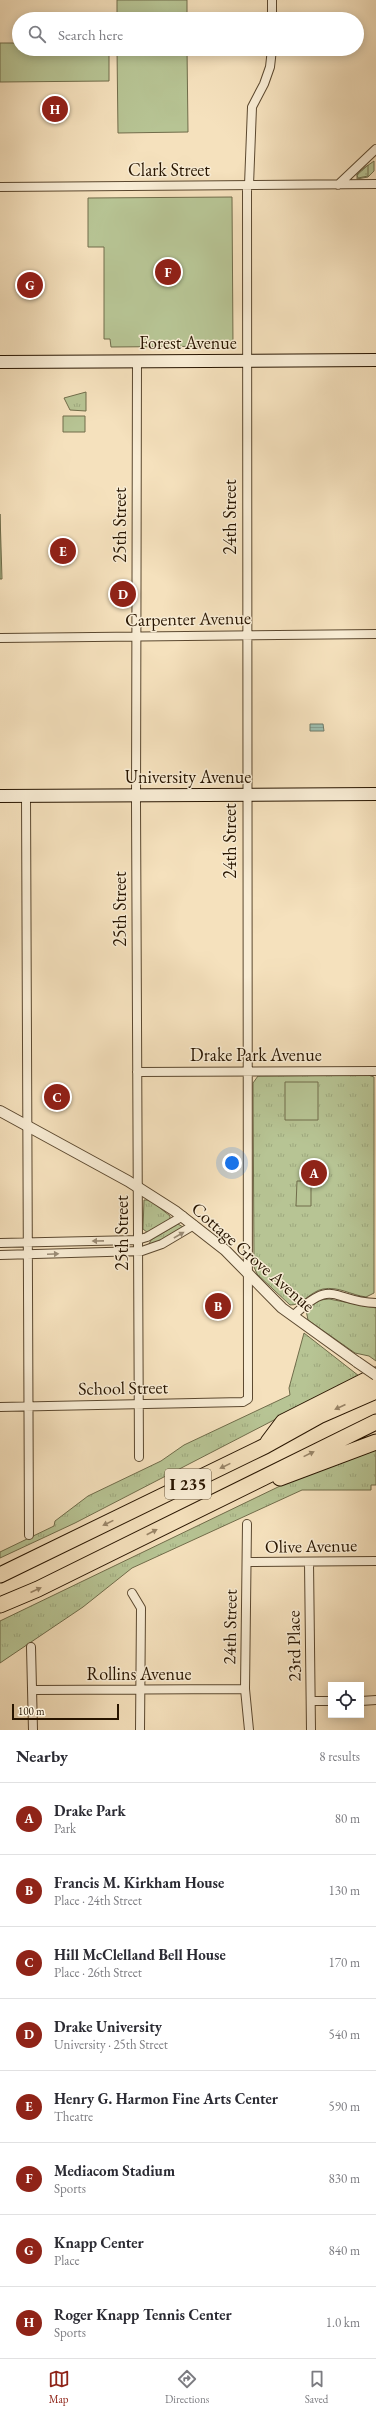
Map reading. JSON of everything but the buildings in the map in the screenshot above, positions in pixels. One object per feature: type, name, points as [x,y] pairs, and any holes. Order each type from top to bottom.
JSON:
[{"type":"highway","points":[[265,1446],[283,1422],[376,1375]]},
{"type":"highway","name":"I 235","points":[[0,1575],[265,1446],[319,1416],[376,1391]]},
{"type":"highway","name":"I 235","points":[[0,1605],[38,1589],[199,1508],[376,1422]]},
{"type":"highway","points":[[199,1508],[376,1442]]},
{"type":"main road","name":"Forest Avenue","points":[[0,362],[376,360]]},
{"type":"main road","name":"University Avenue","points":[[0,796],[376,794]]},
{"type":"street","points":[[272,0],[272,12]]},
{"type":"street","name":"24th Street","points":[[246,1401],[248,1274],[246,361],[248,185],[252,107],[264,84],[270,66],[271,56]]},
{"type":"street","points":[[338,185],[376,149]]},
{"type":"street","name":"Clark Street","points":[[0,187],[376,184]]},
{"type":"street","name":"25th Street","points":[[137,361],[136,796],[139,1457]]},
{"type":"street","name":"Carpenter Avenue","points":[[0,638],[246,634],[376,634]]},
{"type":"street","points":[[26,796],[27,1242],[30,1535]]},
{"type":"street","name":"Drake Park Avenue","points":[[137,1072],[376,1070]]},
{"type":"street","name":"Cottage Grove Avenue","points":[[0,1111],[137,1186],[183,1216],[225,1250],[292,1316],[376,1375]]},
{"type":"street","points":[[0,1243],[137,1240],[147,1237],[183,1216]]},
{"type":"street","points":[[0,1255],[138,1252],[152,1249],[194,1225]]},
{"type":"street","points":[[292,1316],[310,1299],[326,1294],[341,1295],[361,1302],[376,1303]]},
{"type":"street","name":"School Street","points":[[0,1407],[246,1401]]},
{"type":"street","points":[[29,1514],[39,1514]]},
{"type":"street","name":"24th Street","points":[[247,1524],[245,1689],[249,1730]]},
{"type":"street","name":"Olive Avenue","points":[[247,1562],[376,1561]]},
{"type":"street","name":"23rd Place","points":[[309,1562],[311,1730]]},
{"type":"street","points":[[132,1593],[141,1608],[140,1730]]},
{"type":"street","points":[[31,1647],[33,1730]]},
{"type":"street","name":"Rollins Avenue","points":[[32,1690],[245,1689]]},
{"type":"street","points":[[364,1700],[376,1700]]},
{"type":"street","points":[[311,1701],[328,1701]]},
{"type":"green space","points":[[117,0],[187,0],[187,12],[117,12]]},
{"type":"green space","points":[[0,43],[12,43],[12,56],[109,56],[109,81],[0,82]]},
{"type":"green space","points":[[117,56],[187,56],[188,132],[118,133]]},
{"type":"green space","points":[[374,161],[374,171],[368,177],[357,179],[357,173]]},
{"type":"green space","points":[[368,165],[368,176],[358,178],[357,175]]},
{"type":"green space","points":[[232,197],[233,346],[111,347],[110,339],[104,339],[104,247],[88,247],[88,198]]},
{"type":"green space","points":[[86,392],[86,411],[70,410],[64,398]]},
{"type":"green space","points":[[63,416],[85,416],[85,432],[63,432]]},
{"type":"green space","points":[[0,514],[2,579],[0,579]]},
{"type":"green space","points":[[368,1075],[374,1077],[374,1293],[366,1297],[329,1288],[314,1292],[298,1303],[290,1305],[257,1274],[254,1267],[253,1083],[258,1076]]},
{"type":"green space","points":[[285,1082],[318,1082],[318,1120],[285,1120]]},
{"type":"green space","points":[[297,1181],[311,1181],[311,1206],[296,1206]]},
{"type":"green space","points":[[144,1200],[150,1200],[170,1216],[170,1219],[148,1233],[143,1229]]},
{"type":"green space","points":[[178,1224],[183,1227],[156,1243],[149,1244],[151,1240]]},
{"type":"green space","points":[[329,1299],[376,1308],[376,1361],[369,1356],[355,1353],[308,1320],[306,1310],[320,1300]]},
{"type":"green space","points":[[304,1333],[359,1376],[75,1523],[0,1558],[0,1552],[54,1526],[55,1521],[88,1496],[161,1461],[184,1445],[290,1395],[289,1388]]},
{"type":"green space","points":[[376,1446],[376,1485],[371,1485],[371,1490],[302,1490],[132,1568],[83,1607],[0,1663],[0,1621],[305,1474]]},
{"type":"shaded area","points":[[310,724],[323,724],[324,731],[310,731]]},
{"type":"place","name":"Roger Knapp Tennis Center","points":[[55,109]]},
{"type":"place","name":"Mediacom Stadium","points":[[168,272]]},
{"type":"place","name":"Knapp Center","points":[[30,285]]},
{"type":"place","name":"Henry G. Harmon Fine Arts Center","points":[[63,551]]},
{"type":"place","name":"Drake University","points":[[123,594]]},
{"type":"place","name":"Hill McClelland Bell House","points":[[57,1097]]},
{"type":"place","name":"Drake Park","points":[[314,1173]]},
{"type":"place","name":"Francis M. Kirkham House","points":[[218,1306]]}]
